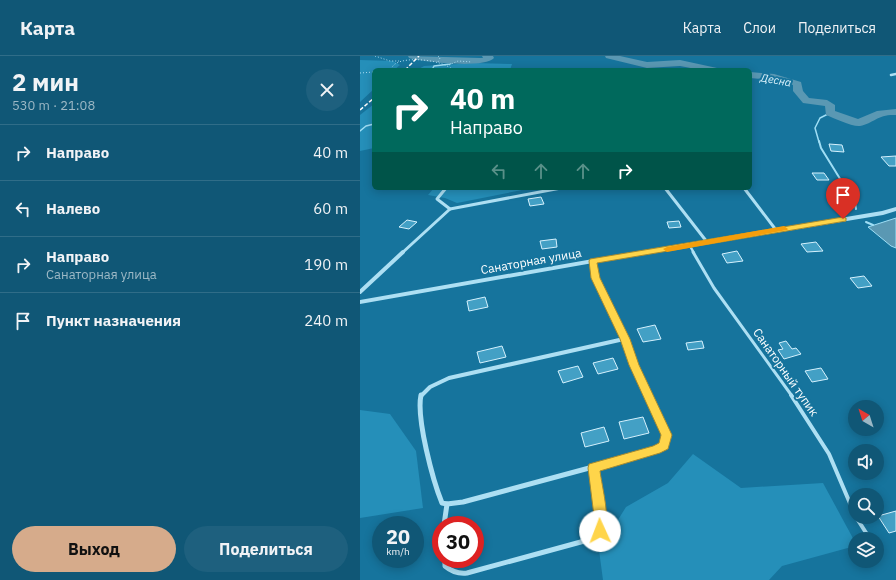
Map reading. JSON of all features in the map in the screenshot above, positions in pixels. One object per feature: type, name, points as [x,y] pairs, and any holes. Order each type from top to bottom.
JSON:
[{"type":"street","points":[[891,74],[896,74]]},
{"type":"street","points":[[444,190],[437,199],[450,209]]},
{"type":"street","points":[[360,292],[450,209],[551,190]]},
{"type":"street","points":[[666,190],[707,242]]},
{"type":"street","points":[[746,190],[776,230]]},
{"type":"street","name":"Санаторная улица","points":[[360,302],[593,261],[883,213],[896,209]]},
{"type":"street","points":[[593,261],[596,278],[625,339],[634,365],[665,431],[666,438],[664,446],[656,450],[594,468],[463,502],[447,504],[442,503],[437,491],[419,410],[420,396],[426,389],[449,378],[625,339]]},
{"type":"street","points":[[448,568],[459,574],[467,573],[588,540],[600,531],[594,468]]},
{"type":"street","points":[[445,516],[447,504]]},
{"type":"lane","name":"Санаторный тупик","points":[[690,246],[714,288],[802,410],[829,454],[848,499]]},
{"type":"path","points":[[375,56],[390,61],[410,60],[438,62],[449,65],[451,68]]},
{"type":"path","points":[[438,56],[440,58],[438,62]]},
{"type":"path","points":[[392,68],[395,64],[401,61]]},
{"type":"path","points":[[449,65],[458,61],[472,62]]},
{"type":"path","points":[[360,73],[372,72]]},
{"type":"shaded area","points":[[360,60],[393,61],[400,65],[396,68],[372,68],[372,91],[360,102]]},
{"type":"shaded area","points":[[475,63],[512,64],[511,68],[420,68],[424,66]]},
{"type":"shaded area","points":[[372,106],[372,148],[360,151],[360,115]]},
{"type":"shaded area","points":[[432,190],[522,190],[457,203],[445,198],[428,195]]},
{"type":"shaded area","points":[[896,218],[896,248],[891,246],[868,227]]},
{"type":"shaded area","points":[[360,410],[390,414],[416,451],[423,508],[360,518]]},
{"type":"shaded area","points":[[693,454],[741,488],[823,483],[850,532],[848,532],[848,548],[782,566],[769,580],[603,580],[599,550],[626,507],[668,483]]},
{"type":"building","points":[[829,144],[842,145],[844,152],[831,151]]},
{"type":"building","points":[[896,156],[896,166],[889,166],[881,157]]},
{"type":"building","points":[[812,173],[824,173],[829,180],[817,180]]},
{"type":"building","points":[[541,197],[544,204],[530,206],[528,199]]},
{"type":"building","points":[[407,220],[417,222],[409,229],[399,227]]},
{"type":"building","points":[[679,221],[681,227],[669,228],[667,222]]},
{"type":"building","points":[[556,239],[557,247],[542,249],[540,241]]},
{"type":"building","points":[[816,242],[823,251],[807,252],[801,244]]},
{"type":"building","points":[[737,251],[743,261],[727,263],[722,254]]},
{"type":"building","points":[[864,276],[872,286],[858,288],[850,278]]},
{"type":"building","points":[[485,297],[488,307],[469,311],[467,301]]},
{"type":"building","points":[[655,325],[661,339],[643,342],[637,329]]},
{"type":"building","points":[[702,341],[704,348],[688,350],[686,343]]},
{"type":"building","points":[[786,341],[792,349],[796,348],[801,354],[784,359],[778,350],[783,349],[779,343]]},
{"type":"building","points":[[502,346],[506,357],[480,363],[477,352]]},
{"type":"building","points":[[613,358],[618,369],[598,374],[593,363]]},
{"type":"building","points":[[578,366],[583,377],[563,383],[558,371]]},
{"type":"building","points":[[821,368],[828,379],[812,382],[805,371]]},
{"type":"building","points":[[643,417],[649,433],[624,439],[619,422]]},
{"type":"building","points":[[604,427],[609,441],[585,447],[581,433]]},
{"type":"building","points":[[896,511],[896,531],[889,533],[883,524],[884,514]]},
{"type":"waterway","name":"Десна","points":[[412,56],[425,59],[481,61],[490,58],[486,56]]},
{"type":"waterway","name":"Десна","points":[[609,56],[647,65],[680,63],[704,68]]},
{"type":"waterway","points":[[433,68],[434,66],[450,64],[455,59]]},
{"type":"waterway","name":"Десна","points":[[752,75],[774,77],[798,84],[798,91],[806,101],[824,102],[830,105],[830,113],[858,123],[880,113],[896,112]]},
{"type":"waterway","points":[[819,142],[815,128],[820,118],[830,113]]},
{"type":"waterway","points":[[360,131],[366,126],[372,124]]},
{"type":"waterway","points":[[819,141],[821,148],[855,203],[856,209]]},
{"type":"waterway","points":[[866,222],[873,225]]},
{"type":"railway","points":[[407,68],[419,56]]},
{"type":"railway","points":[[360,110],[372,100]]},
{"type":"slow traffic","points":[[667,249],[784,229]]},
{"type":"route","points":[[600,531],[600,516],[594,468],[656,450],[664,446],[667,435],[634,365],[625,339],[596,278],[593,261],[690,246],[843,219]]}]
